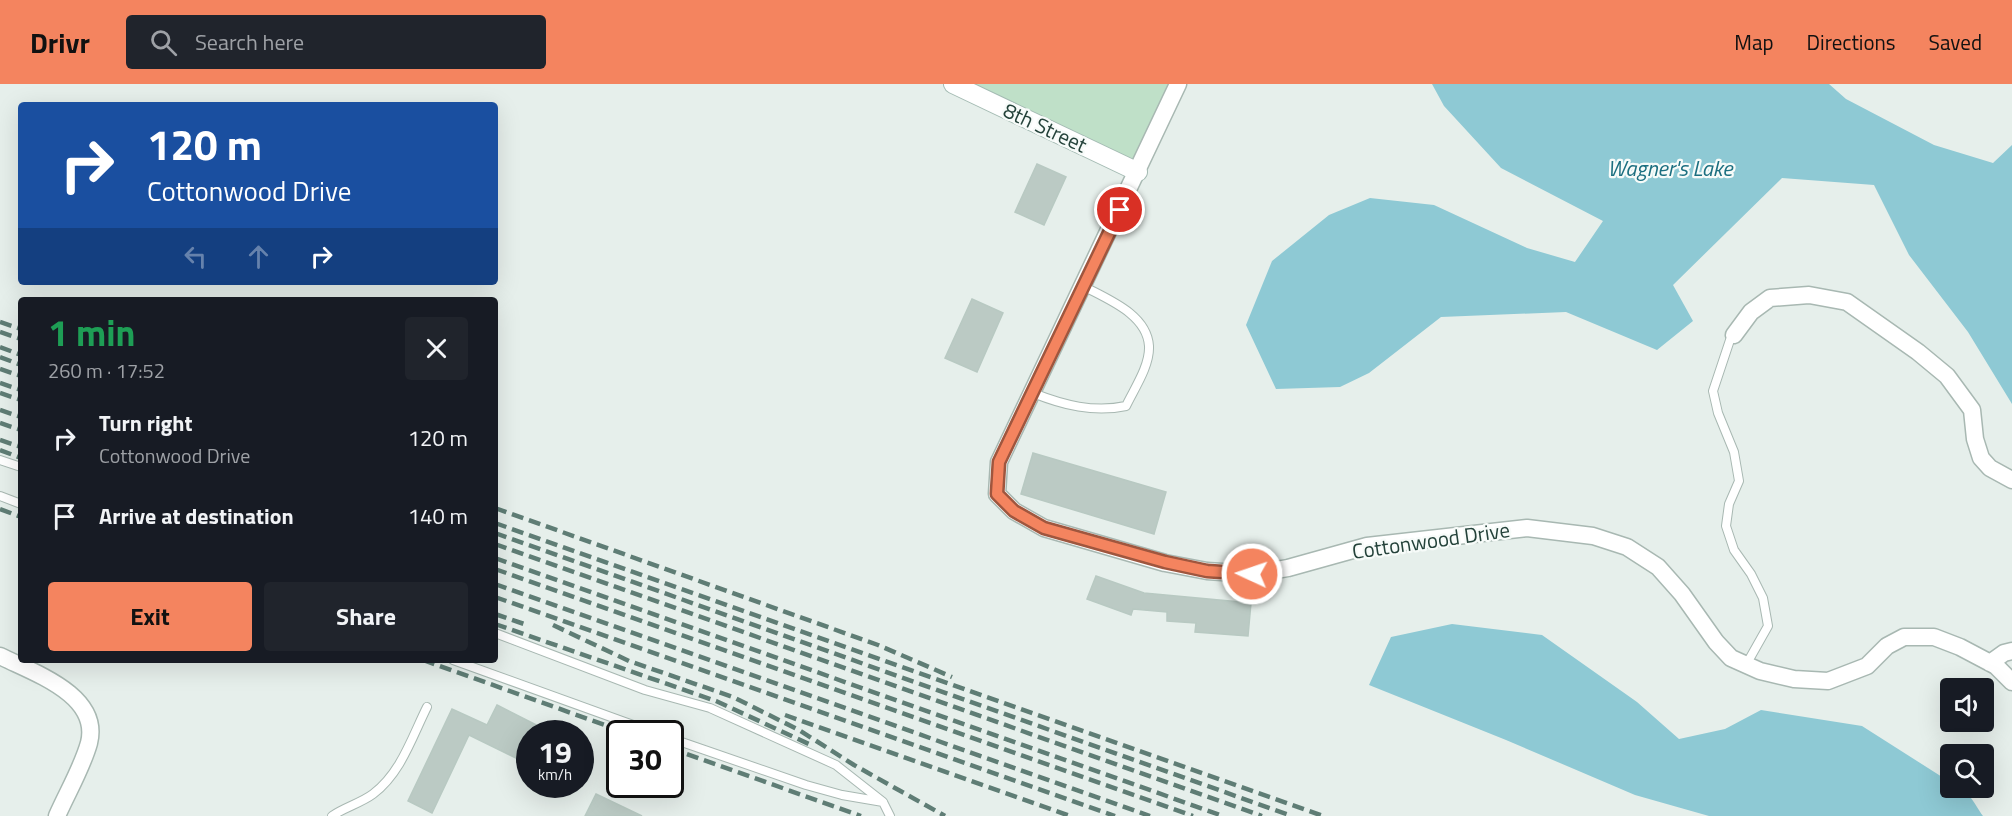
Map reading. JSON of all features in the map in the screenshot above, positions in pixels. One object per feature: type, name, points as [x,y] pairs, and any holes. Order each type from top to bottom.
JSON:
[{"type":"street","name":"8th Street","points":[[953,84],[1138,172]]},
{"type":"street","name":"Cottonwood Drive","points":[[1178,84],[999,462],[997,494],[1014,511],[1044,528],[1165,562],[1207,571],[1252,574],[1288,568],[1368,546],[1454,535],[1527,528],[1593,536],[1627,547],[1658,567],[1682,594],[1716,642],[1731,658],[1760,671],[1794,679],[1828,681],[1867,666],[1887,646],[1904,637],[1934,637],[1960,647],[1990,663],[2012,682]]},
{"type":"street","points":[[1734,335],[1751,312],[1770,298],[1809,295],[1846,302],[1918,352],[1947,376],[1972,410],[1975,439],[1981,458],[1990,468],[2012,480]]},
{"type":"street","points":[[1990,663],[2004,653],[2012,651]]},
{"type":"street","points":[[0,656],[72,694],[81,704],[91,726],[89,742],[57,816]]},
{"type":"lane","points":[[1033,393],[1061,404],[1112,409],[1126,406],[1145,366],[1149,347],[1146,332],[1124,308],[1083,286]]},
{"type":"lane","points":[[1734,335],[1730,340],[1713,391],[1718,413],[1734,452],[1739,481],[1729,504],[1726,526],[1734,550],[1751,574],[1763,598],[1768,626],[1746,665]]},
{"type":"lane","points":[[0,460],[18,467]]},
{"type":"lane","points":[[0,496],[18,503]]},
{"type":"lane","points":[[498,634],[645,690],[710,708],[836,765],[883,802],[890,816]]},
{"type":"lane","points":[[461,663],[619,720]]},
{"type":"lane","points":[[332,816],[372,795],[394,774],[427,707]]},
{"type":"lane","points":[[684,743],[806,785],[842,795],[883,802]]},
{"type":"green space","points":[[953,84],[1178,84],[1138,172]]},
{"type":"water","name":"Wagner's Lake","points":[[1432,84],[1829,84],[1846,99],[1934,145],[1993,163],[2012,145],[2012,404],[1968,332],[1909,255],[1874,185],[1782,178],[1673,285],[1693,321],[1657,350],[1566,312],[1441,317],[1369,373],[1340,387],[1276,389],[1246,325],[1272,261],[1329,215],[1370,198],[1434,205],[1527,248],[1575,262],[1603,221],[1501,168],[1444,106]]},
{"type":"water","points":[[1452,624],[1542,635],[1637,702],[1679,739],[1725,729],[1761,710],[1862,726],[1940,776],[1940,798],[1970,798],[1983,816],[1709,816],[1635,795],[1369,685],[1391,637]]},
{"type":"building","points":[[1037,164],[1066,177],[1044,225],[1015,212]]},
{"type":"building","points":[[972,299],[1003,313],[977,372],[945,358]]},
{"type":"building","points":[[1033,453],[1166,492],[1154,534],[1021,494]]},
{"type":"building","points":[[1096,576],[1144,593],[1251,603],[1248,636],[1195,632],[1196,623],[1167,621],[1167,612],[1133,609],[1131,615],[1087,599]]},
{"type":"building","points":[[497,705],[526,720],[516,720],[516,758],[469,735],[432,813],[408,801],[452,709],[487,725]]},
{"type":"building","points":[[596,794],[642,816],[585,816]]},
{"type":"railway","points":[[0,322],[18,328]]},
{"type":"railway","points":[[0,332],[18,338]]},
{"type":"railway","points":[[0,347],[18,354]]},
{"type":"railway","points":[[0,357],[18,364]]},
{"type":"railway","points":[[0,369],[18,375]]},
{"type":"railway","points":[[0,383],[18,389]]},
{"type":"railway","points":[[0,393],[18,399]]},
{"type":"railway","points":[[0,410],[18,416]]},
{"type":"railway","points":[[0,423],[18,429]]},
{"type":"railway","points":[[0,440],[18,446]]},
{"type":"railway","points":[[0,450],[18,457]]},
{"type":"railway","points":[[0,509],[18,516]]},
{"type":"railway","points":[[498,509],[878,645],[952,677]]},
{"type":"railway","points":[[498,524],[1323,816]]},
{"type":"railway","points":[[498,534],[1292,816]]},
{"type":"railway","points":[[498,545],[1262,816]]},
{"type":"railway","points":[[498,559],[1223,816]]},
{"type":"railway","points":[[498,570],[1193,816]]},
{"type":"railway","points":[[498,585],[1150,816]]},
{"type":"railway","points":[[498,598],[1115,816]]},
{"type":"railway","points":[[498,615],[527,625]]},
{"type":"railway","points":[[498,625],[716,701],[811,745]]},
{"type":"railway","points":[[553,625],[629,661],[733,697],[799,730],[854,765],[945,816]]},
{"type":"railway","points":[[431,663],[606,725]]},
{"type":"railway","points":[[785,715],[1070,816]]},
{"type":"railway","points":[[684,753],[861,816]]},
{"type":"route","points":[[1120,210],[999,462],[997,494],[1014,511],[1044,528],[1165,562],[1207,571],[1252,574]]}]
